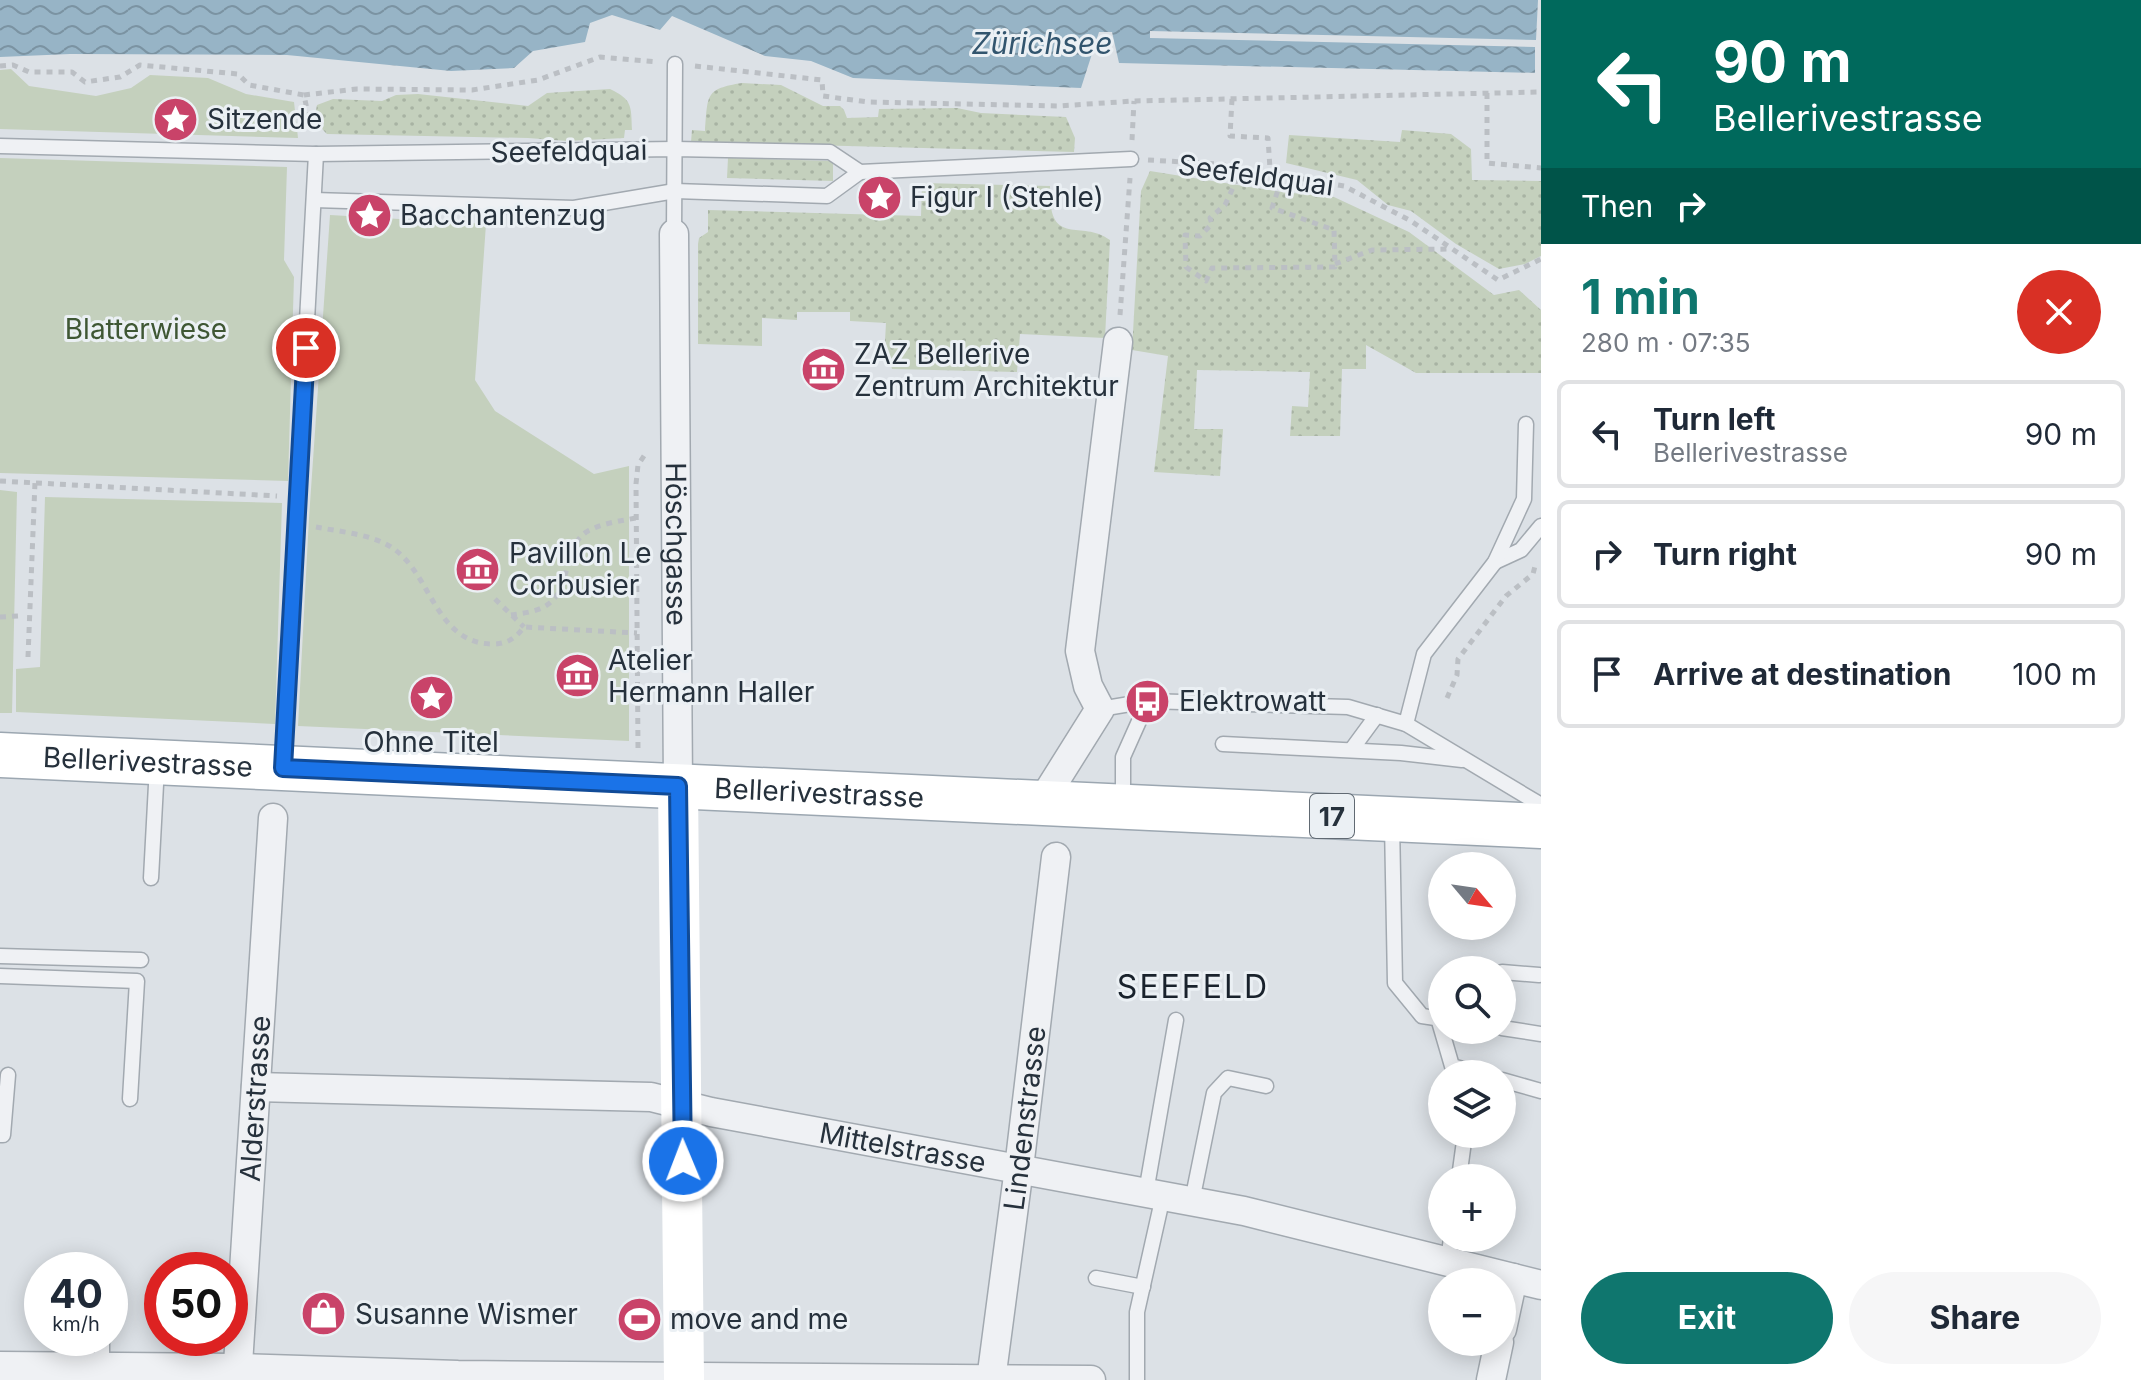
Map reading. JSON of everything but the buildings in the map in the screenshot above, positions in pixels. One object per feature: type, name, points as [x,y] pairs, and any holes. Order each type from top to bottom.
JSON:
[{"type":"main road","name":"Bellerivestrasse","points":[[0,755],[1541,826]]},
{"type":"main road","name":"Höschgasse","points":[[678,786],[684,1378]]},
{"type":"street","name":"Höschgasse","points":[[674,234],[678,786]]},
{"type":"street","points":[[1041,803],[1100,709],[1088,686],[1080,651],[1118,342]]},
{"type":"street","name":"Alderstrasse","points":[[238,1374],[273,818]]},
{"type":"street","name":"Lindenstrasse","points":[[991,1379],[1056,857]]},
{"type":"street","name":"Mittelstrasse","points":[[256,1087],[651,1097],[1428,1246]]},
{"type":"street","name":"Mittelstrasse","points":[[1454,1252],[1490,1268]]},
{"type":"street","name":"Mittelstrasse","points":[[1516,1279],[1541,1285]]},
{"type":"street","points":[[1491,1380],[1496,1356]]},
{"type":"street","points":[[0,1366],[458,1377],[1091,1380]]},
{"type":"lane","points":[[674,234],[675,64]]},
{"type":"lane","name":"Seefeldquai","points":[[0,146],[316,154],[675,149],[830,152],[860,172]]},
{"type":"lane","points":[[283,768],[316,154]]},
{"type":"lane","points":[[314,200],[574,208],[675,191],[827,196],[860,172],[1131,159]]},
{"type":"lane","points":[[1406,724],[1424,654],[1495,562],[1524,499],[1526,424]]},
{"type":"lane","points":[[1495,562],[1521,550],[1541,526]]},
{"type":"lane","points":[[1123,807],[1123,757],[1148,701]]},
{"type":"lane","points":[[1100,709],[1148,701],[1348,707],[1406,724],[1541,805]]},
{"type":"lane","points":[[1352,749],[1377,715]]},
{"type":"lane","points":[[1223,744],[1352,749],[1471,762]]},
{"type":"lane","points":[[151,878],[157,762]]},
{"type":"lane","points":[[1391,819],[1395,983],[1422,1016],[1428,1017]]},
{"type":"lane","points":[[0,956],[141,960]]},
{"type":"lane","points":[[1516,973],[1539,975]]},
{"type":"lane","points":[[0,976],[137,981],[130,1099]]},
{"type":"lane","points":[[1137,1380],[1137,1312],[1143,1287],[1176,1020]]},
{"type":"lane","points":[[1516,1030],[1541,1034]]},
{"type":"lane","points":[[0,1135],[3,1135],[8,1075]]},
{"type":"lane","points":[[1192,1201],[1214,1093],[1228,1078],[1266,1086]]},
{"type":"lane","points":[[1516,1084],[1541,1091]]},
{"type":"lane","points":[[1096,1278],[1143,1287]]},
{"type":"lane","points":[[102,1356],[102,1367]]},
{"type":"path","points":[[0,66],[13,65],[29,72],[72,72],[85,82],[120,77],[140,65],[238,74],[249,85],[304,95],[357,89],[472,90],[538,80],[600,57],[822,80],[823,96],[868,102],[1058,106],[1134,101],[1541,92]]},
{"type":"path","points":[[1487,93],[1487,163],[1541,168]]},
{"type":"path","points":[[304,95],[316,154]]},
{"type":"path","points":[[1232,99],[1230,136],[1268,138],[1271,184],[1278,190],[1272,208],[1334,230],[1335,264]]},
{"type":"path","points":[[1118,342],[1134,101]]},
{"type":"path","name":"Seefeldquai","points":[[1131,159],[1242,168],[1344,186],[1411,221],[1498,280],[1541,259]]},
{"type":"path","points":[[1242,168],[1225,205],[1210,218],[1212,224],[1200,236],[1185,235],[1186,267],[1206,281],[1212,268],[1335,267],[1335,264],[1372,250],[1453,249]]},
{"type":"path","points":[[638,753],[636,518],[638,465],[649,449]]},
{"type":"path","points":[[0,481],[298,497]]},
{"type":"path","points":[[28,657],[35,482]]},
{"type":"path","points":[[511,615],[538,610],[557,596],[575,545],[588,531],[612,522],[636,518]]},
{"type":"path","points":[[296,525],[375,540],[396,550],[411,567],[449,625],[473,640],[497,644],[517,636],[524,627]]},
{"type":"path","points":[[1447,698],[1457,675],[1458,659],[1506,596],[1533,574],[1536,553]]},
{"type":"path","points":[[495,599],[524,627],[637,633]]},
{"type":"path","points":[[0,617],[19,616]]},
{"type":"green space","points":[[11,69],[29,86],[96,96],[131,88],[150,75],[208,78],[246,94],[294,102],[298,138],[0,129],[0,70]]},
{"type":"green space","points":[[742,83],[781,85],[823,106],[840,106],[847,118],[878,117],[879,109],[957,108],[981,113],[1066,117],[1075,138],[1074,152],[691,142],[692,130],[705,131],[711,95],[721,88]]},
{"type":"green space","points":[[610,89],[627,100],[631,109],[632,130],[625,130],[624,138],[568,141],[327,134],[316,113],[317,105],[333,99],[382,101],[396,95],[418,94],[528,106],[547,93]]},
{"type":"green space","points":[[1402,130],[1451,134],[1471,149],[1472,180],[1541,181],[1541,256],[1525,264],[1499,269],[1456,244],[1411,211],[1388,205],[1357,180],[1286,163],[1289,135],[1400,142]]},
{"type":"green space","name":"Blatterwiese","points":[[0,158],[287,167],[284,260],[294,277],[288,481],[0,473]]},
{"type":"green space","points":[[728,158],[833,161],[833,181],[727,178]]},
{"type":"green space","points":[[1150,171],[1334,197],[1409,232],[1494,295],[1519,290],[1541,310],[1541,373],[1416,373],[1366,345],[1366,369],[1342,369],[1340,436],[1290,436],[1292,406],[1308,407],[1310,372],[1197,370],[1194,429],[1223,429],[1220,476],[1154,472],[1168,356],[1132,350],[1141,191]]},
{"type":"green space","points":[[922,183],[1050,186],[1054,218],[1060,225],[1099,234],[1110,240],[1105,338],[1020,334],[1017,372],[892,369],[885,341],[886,323],[850,321],[850,312],[797,312],[797,320],[762,318],[762,346],[698,344],[698,244],[699,238],[708,232],[708,210],[921,216]]},
{"type":"green space","points":[[330,215],[486,224],[475,380],[495,411],[594,474],[629,466],[629,741],[298,726]]},
{"type":"green space","points":[[0,490],[17,492],[12,713],[0,713]]},
{"type":"green space","points":[[45,497],[282,503],[275,724],[16,712],[16,669],[40,667]]},
{"type":"water","name":"Zürichsee","points":[[0,0],[1541,0],[1541,73],[1119,63],[1112,32],[1099,32],[1081,88],[853,78],[811,61],[765,56],[672,16],[660,30],[612,15],[590,23],[585,42],[533,51],[514,68],[451,71],[287,55],[70,54],[0,57]]},
{"type":"pier","points":[[1538,0],[1541,0],[1541,77],[1535,77],[1535,47],[1150,38],[1150,31],[1536,40]]},
{"type":"place","name":"Sitzende","points":[[176,119]]},
{"type":"place","name":"Figur I (Stehle)","points":[[879,197]]},
{"type":"place","name":"Bacchantenzug","points":[[369,215]]},
{"type":"place","name":"ZAZ Bellerive Zentrum Architektur","points":[[823,370]]},
{"type":"place","name":"Pavillon Le Corbusier","points":[[478,569]]},
{"type":"place","name":"Atelier Hermann Haller","points":[[577,676]]},
{"type":"place","name":"Ohne Titel","points":[[431,698]]},
{"type":"place","name":"Elektrowatt","points":[[1148,701]]},
{"type":"place","name":"Susanne Wismer","points":[[324,1314]]},
{"type":"place","name":"move and me","points":[[639,1319]]},
{"type":"district","name":"SEEFELD","points":[[1193,986]]},
{"type":"route","points":[[306,348],[283,768],[678,786],[683,1161]]}]
